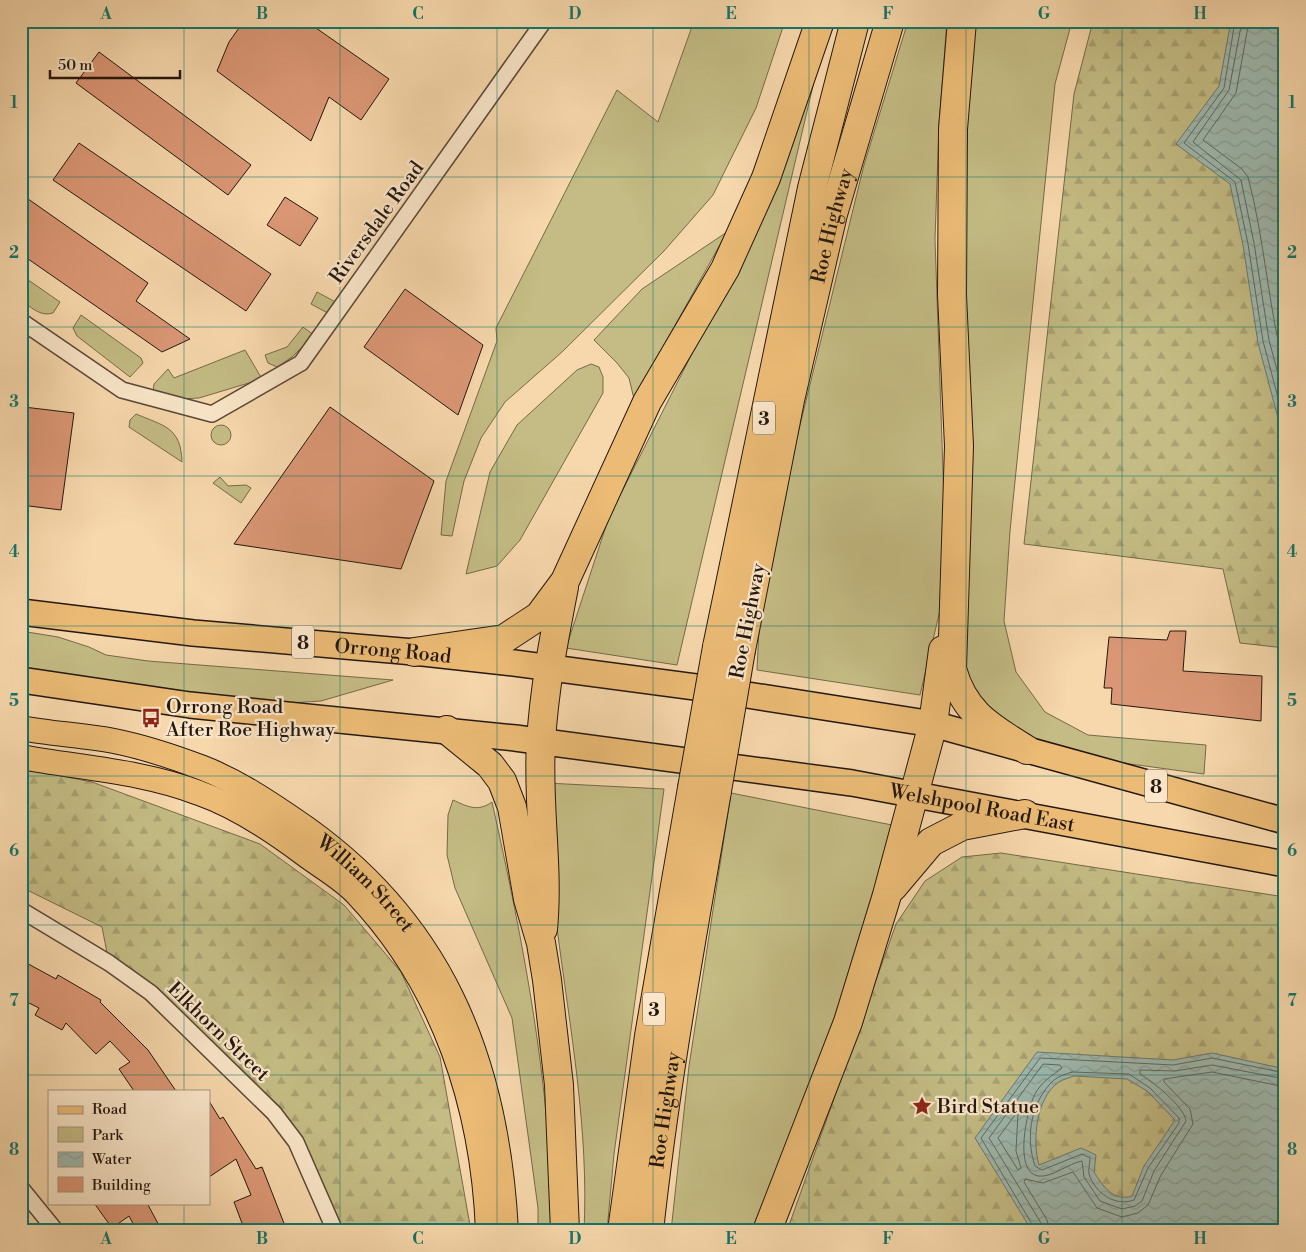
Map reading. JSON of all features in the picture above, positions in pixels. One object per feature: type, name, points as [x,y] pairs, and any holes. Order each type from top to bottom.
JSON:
[{"type":"highway","points":[[414,652],[504,639],[539,616],[565,581],[647,402],[725,269],[766,178],[820,21]]},
{"type":"highway","name":"Roe Highway","points":[[622,1231],[649,1036],[704,789],[812,188],[855,21]]},
{"type":"highway","name":"Roe Highway","points":[[729,648],[790,400],[833,214],[890,21]]},
{"type":"highway","points":[[962,21],[953,129],[952,295],[958,446],[957,552],[952,669],[958,690],[984,723],[1027,750]]},
{"type":"highway","points":[[767,1231],[848,1022],[887,895],[933,724],[957,552]]},
{"type":"highway","points":[[541,943],[546,897],[541,742],[549,668],[565,581]]},
{"type":"highway","name":"Orrong Road","points":[[21,612],[193,633],[414,652],[549,668],[703,688],[933,724]]},
{"type":"highway","points":[[21,680],[190,704],[447,730],[541,742]]},
{"type":"highway","name":"8","points":[[933,724],[1285,821]]},
{"type":"highway","points":[[447,730],[490,765],[502,781],[512,807],[528,900],[541,943],[559,1085],[565,1231]]},
{"type":"highway","name":"Welshpool Road East","points":[[541,742],[852,783],[1285,864]]},
{"type":"highway","name":"Roe Highway","points":[[648,1231],[704,789]]},
{"type":"highway","points":[[887,895],[930,842],[962,826],[1025,814]]},
{"type":"main road","name":"William Street","points":[[21,728],[115,741],[160,753],[203,768],[263,798],[321,838],[368,880],[407,924],[441,977],[465,1025],[485,1082],[496,1132],[506,1231]]},
{"type":"main road","name":"William Street","points":[[21,757],[156,780],[200,793],[256,821],[356,893],[392,935],[426,987],[447,1034],[466,1086],[478,1135],[488,1231]]},
{"type":"street","name":"Riversdale Road","points":[[21,321],[122,390],[212,414],[301,362],[544,21]]},
{"type":"street","name":"Elkhorn Street","points":[[21,910],[109,963],[151,993],[274,1113],[296,1142],[335,1231]]},
{"type":"street","points":[[21,1188],[56,1231]]},
{"type":"green space","points":[[694,21],[785,21],[756,108],[713,195],[664,251],[562,352],[505,402],[481,438],[464,481],[452,536],[441,535],[446,481],[497,341],[496,328],[617,90],[658,122]]},
{"type":"green space","points":[[908,21],[947,21],[939,124],[935,239],[945,529],[940,610],[920,695],[757,670],[760,608],[786,482],[864,165]]},
{"type":"green space","points":[[962,21],[1072,21],[1055,84],[1010,531],[1004,621],[1016,672],[1045,712],[1088,735],[1206,745],[1204,774],[1027,750],[958,690]]},
{"type":"green space","points":[[1093,21],[1285,21],[1285,648],[1240,643],[1223,569],[1024,544],[1074,94]]},
{"type":"green space","points":[[824,39],[677,665],[566,648],[609,517],[761,218]]},
{"type":"green space","points":[[727,232],[634,399],[629,378],[594,340],[642,289]]},
{"type":"green space","points":[[21,275],[60,302],[53,313],[44,314],[21,300]]},
{"type":"green space","points":[[317,292],[341,305],[335,317],[311,304]]},
{"type":"green space","points":[[81,315],[141,358],[143,363],[130,377],[77,336],[73,328]]},
{"type":"green space","points":[[303,327],[314,335],[292,357],[277,367],[268,363],[265,355],[287,347]]},
{"type":"green space","points":[[245,350],[262,379],[199,398],[180,399],[153,392],[154,384],[168,369],[174,378]]},
{"type":"green space","points":[[591,364],[599,367],[603,377],[603,393],[520,540],[497,566],[466,574],[490,472],[517,425],[577,370]]},
{"type":"green space","points":[[136,414],[169,429],[178,441],[182,462],[129,427],[130,420]]},
{"type":"green space","points":[[217,425],[225,425],[231,431],[231,439],[225,445],[217,445],[211,439],[211,431]]},
{"type":"green space","points":[[220,477],[228,486],[246,485],[251,488],[241,503],[213,483]]},
{"type":"green space","points":[[21,631],[58,637],[89,647],[106,655],[148,661],[393,680],[321,701],[274,704],[21,671]]},
{"type":"green space","points":[[21,768],[92,782],[260,844],[344,905],[401,972],[440,1057],[471,1231],[335,1231],[274,1113],[109,963],[102,927],[21,887]]},
{"type":"green space","points":[[546,783],[664,789],[614,1154],[607,1231],[584,1231],[584,1155],[581,1117],[573,1041],[555,910]]},
{"type":"green space","points":[[731,793],[892,825],[874,912],[842,1004],[802,1102],[756,1231],[671,1231],[689,1066]]},
{"type":"green space","points":[[453,800],[463,805],[477,808],[492,802],[525,961],[534,1015],[547,1123],[552,1231],[538,1231],[538,1208],[512,1018],[455,888],[447,855],[448,815]]},
{"type":"green space","points":[[1001,853],[1285,897],[1285,1231],[787,1231],[896,924],[925,881],[962,857]]},
{"type":"water","points":[[1231,21],[1285,21],[1285,444],[1258,343],[1243,245],[1230,184],[1176,144],[1219,86]]},
{"type":"water","points":[[1037,1052],[1173,1060],[1212,1053],[1285,1069],[1285,1231],[1032,1231],[975,1138]],"holes":[[[1074,1076],[1127,1079],[1147,1091],[1175,1120],[1144,1166],[1132,1196],[1119,1197],[1109,1192],[1094,1172],[1096,1155],[1081,1148],[1039,1165],[1036,1132],[1041,1109],[1051,1089],[1059,1082]]]},
{"type":"building","points":[[244,21],[306,21],[389,79],[361,120],[329,97],[311,141],[217,71],[229,42]]},
{"type":"building","points":[[99,52],[251,165],[228,195],[76,83]]},
{"type":"building","points":[[79,143],[271,274],[246,311],[53,180]]},
{"type":"building","points":[[21,194],[148,283],[136,301],[190,339],[162,352],[21,254]]},
{"type":"building","points":[[285,197],[318,218],[300,246],[267,225]]},
{"type":"building","points":[[405,289],[483,345],[458,415],[364,347]]},
{"type":"building","points":[[24,407],[74,413],[61,510],[21,505],[21,424]]},
{"type":"building","points":[[330,407],[434,481],[401,569],[234,544]]},
{"type":"building","points":[[1170,631],[1186,631],[1183,671],[1262,676],[1261,721],[1111,704],[1112,688],[1104,688],[1109,637],[1167,640]]},
{"type":"building","points":[[21,960],[56,979],[58,975],[101,1000],[100,1002],[148,1050],[175,1090],[133,1090],[119,1069],[130,1062],[110,1041],[96,1054],[66,1023],[62,1030],[35,1015],[39,1008],[21,999]]},
{"type":"building","points":[[210,1103],[220,1119],[223,1117],[256,1169],[262,1167],[287,1231],[245,1231],[234,1202],[251,1195],[236,1159],[210,1176]]},
{"type":"building","points":[[95,1204],[148,1204],[162,1231],[137,1231],[129,1216],[112,1228]]},
{"type":"place","name":"Orrong Road After Roe Highway","points":[[151,718]]},
{"type":"place","name":"Bird Statue","points":[[922,1106]]}]
